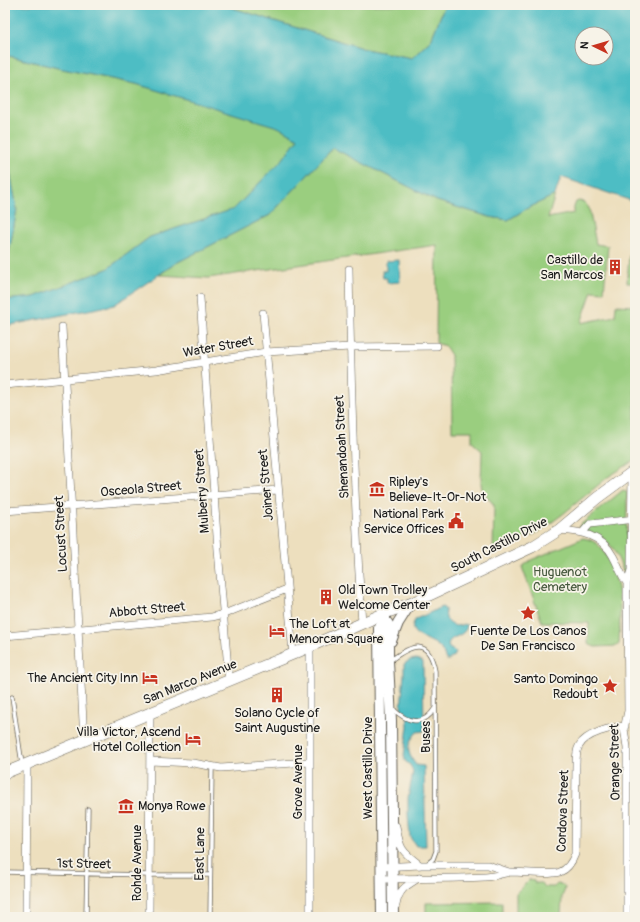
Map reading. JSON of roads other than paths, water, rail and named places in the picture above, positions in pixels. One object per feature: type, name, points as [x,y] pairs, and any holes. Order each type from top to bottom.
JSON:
[{"type":"main road","name":"South Castillo Drive","points":[[385,617],[532,547],[559,530],[597,498],[634,471]]},
{"type":"main road","points":[[388,651],[397,625],[410,604]]},
{"type":"main road","name":"San Marco Avenue","points":[[5,772],[229,681],[362,624],[385,617]]},
{"type":"main road","name":"West Castillo Drive","points":[[385,617],[388,624],[394,917]]},
{"type":"main road","name":"West Castillo Drive","points":[[382,917],[379,628],[385,617]]},
{"type":"street","name":"Shenandoah Street","points":[[349,269],[350,347],[362,624]]},
{"type":"street","name":"Mulberry Street","points":[[200,298],[229,681]]},
{"type":"street","name":"Joiner Street","points":[[263,313],[293,654]]},
{"type":"street","name":"Locust Street","points":[[62,327],[84,740]]},
{"type":"street","name":"Water Street","points":[[5,385],[156,370],[266,352],[350,347],[437,346]]},
{"type":"street","name":"Orange Street","points":[[627,917],[627,747],[624,731],[628,710],[627,657],[631,583],[634,471]]},
{"type":"street","name":"Osceola Street","points":[[5,511],[278,490]]},
{"type":"street","points":[[582,533],[590,524],[633,519]]},
{"type":"street","points":[[559,530],[582,533],[600,540],[609,549],[622,576],[631,583]]},
{"type":"street","name":"Abbott Street","points":[[5,636],[78,628],[212,617],[224,614],[287,589]]},
{"type":"street","name":"Grove Avenue","points":[[310,647],[310,917]]},
{"type":"street","points":[[627,657],[635,658]]},
{"type":"street","name":"Rohde Avenue","points":[[149,917],[150,713]]},
{"type":"street","name":"Cordova Street","points":[[381,879],[421,877],[486,877],[498,876],[509,872],[554,873],[564,870],[569,866],[575,854],[576,846],[577,750],[583,741],[591,735],[616,727],[625,726]]},
{"type":"street","points":[[150,761],[193,763],[221,768],[310,762]]},
{"type":"street","points":[[24,765],[27,872],[26,917]]},
{"type":"street","points":[[392,810],[400,846],[403,852],[423,865]]},
{"type":"street","name":"Cordova Street","points":[[381,867],[423,865],[488,865],[498,867],[509,872]]},
{"type":"street","points":[[394,917],[398,895],[400,892],[409,884],[421,877]]},
{"type":"street","points":[[627,917],[635,916]]},
{"type":"lane","name":"Buses","points":[[388,661],[408,649],[414,647],[421,648],[430,653],[435,671],[436,851],[433,859],[423,865]]},
{"type":"lane","points":[[12,697],[24,765]]},
{"type":"lane","points":[[390,706],[399,715],[414,721],[430,716],[436,707]]},
{"type":"lane","name":"East Lane","points":[[210,917],[212,767]]},
{"type":"lane","points":[[86,917],[88,809]]},
{"type":"lane","name":"1st Street","points":[[5,872],[210,875]]},
{"type":"water","points":[[5,5],[223,5],[365,49],[412,58],[431,40],[445,5],[635,5],[635,202],[561,177],[555,195],[526,209],[508,220],[490,217],[437,201],[333,148],[270,215],[176,263],[114,305],[5,326],[5,300],[34,297],[107,269],[150,237],[234,209],[283,159],[298,138],[278,127],[136,84],[58,68],[5,55]]},
{"type":"water","points":[[5,146],[17,209],[5,274]]},
{"type":"water","points":[[399,260],[400,282],[387,283],[387,278],[383,278],[382,271],[386,271],[386,261]]},
{"type":"water","points":[[442,607],[445,609],[446,618],[451,624],[456,626],[463,624],[467,625],[464,632],[452,639],[448,644],[449,648],[456,652],[455,655],[449,660],[446,660],[442,650],[438,646],[419,636],[413,629],[416,619]]},
{"type":"water","points":[[416,659],[423,662],[424,731],[417,732],[409,744],[409,752],[416,765],[424,766],[426,846],[416,846],[410,837],[408,798],[413,772],[410,765],[405,761],[404,755],[408,726],[407,713],[401,708],[404,664],[410,660]]},
{"type":"place","name":"Castillo de San Marcos","points":[[615,267]]},
{"type":"place","name":"Ripley's Believe-It-Or-Not","points":[[377,489]]},
{"type":"place","name":"National Park Service Offices","points":[[456,521]]},
{"type":"place","name":"Old Town Trolley Welcome Center","points":[[326,597]]},
{"type":"place","name":"Fuente De Los Canos De San Francisco","points":[[528,613]]},
{"type":"place","name":"The Loft at Menorcan Square","points":[[277,631]]},
{"type":"place","name":"The Ancient City Inn","points":[[150,678]]},
{"type":"place","name":"Santo Domingo Redoubt","points":[[610,686]]},
{"type":"place","name":"Solano Cycle of Saint Augustine","points":[[277,695]]},
{"type":"place","name":"Villa Victor, Ascend Hotel Collection","points":[[193,739]]},
{"type":"place","name":"Monya Rowe","points":[[126,806]]},
{"type":"park label","name":"Huguenot Cemetery","points":[[560,580]]}]
